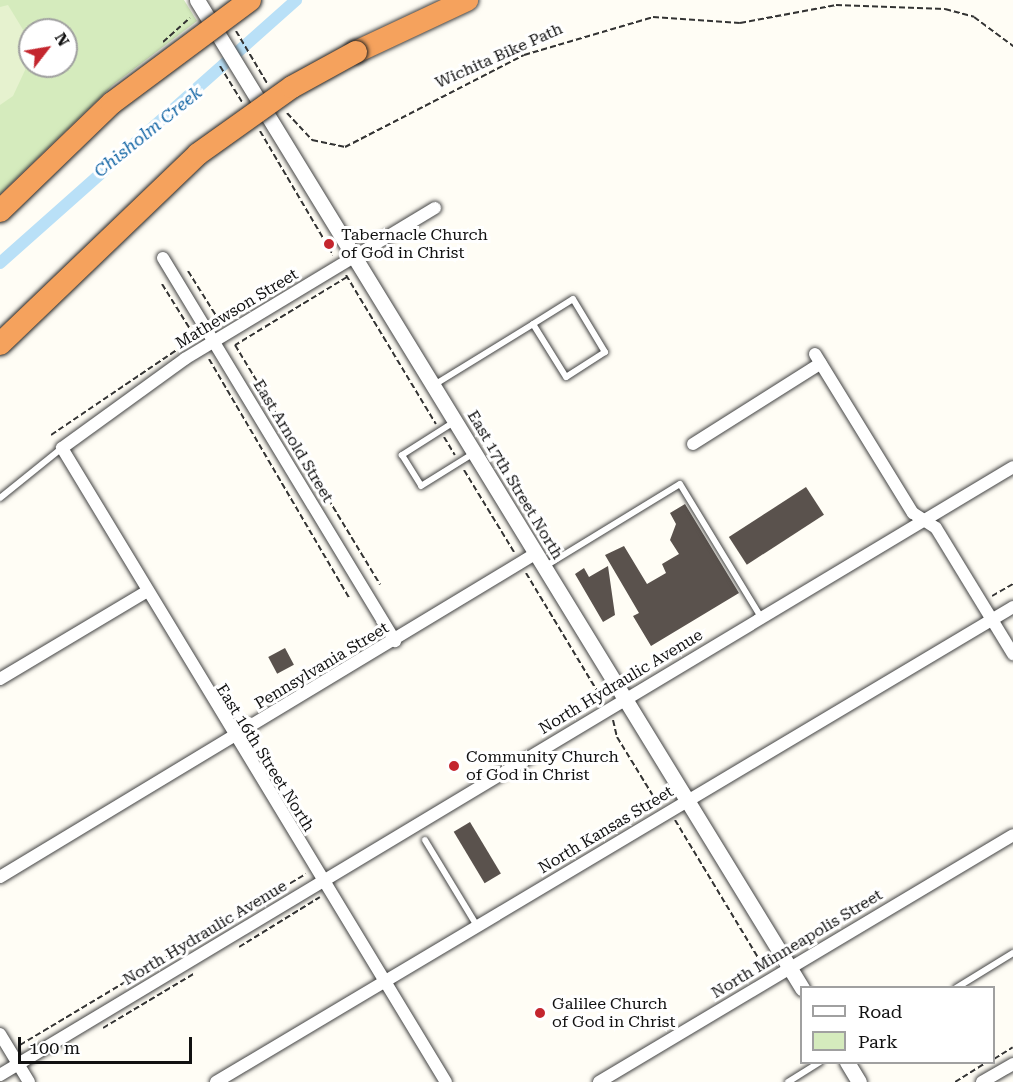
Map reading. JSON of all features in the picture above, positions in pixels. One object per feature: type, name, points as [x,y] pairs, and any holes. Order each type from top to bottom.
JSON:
[{"type":"highway","points":[[0,211],[111,103],[250,0]]},
{"type":"highway","points":[[0,344],[198,154],[292,87],[356,52],[467,0]]},
{"type":"street","name":"East 17th Street North","points":[[197,0],[245,94],[355,258],[801,986]]},
{"type":"street","name":"Mathewson Street","points":[[62,448],[217,347],[344,272],[355,258],[435,208]]},
{"type":"street","name":"East Arnold Street","points":[[163,258],[395,641]]},
{"type":"street","points":[[693,444],[818,358],[913,513],[936,528],[1013,654]]},
{"type":"street","name":"East 16th Street North","points":[[62,448],[233,739],[446,1082]]},
{"type":"street","name":"North Hydraulic Avenue","points":[[0,1075],[1013,467]]},
{"type":"street","name":"Pennsylvania Street","points":[[0,877],[233,739],[520,563],[539,561]]},
{"type":"street","points":[[0,679],[146,592]]},
{"type":"street","name":"North Kansas Street","points":[[216,1082],[1013,607]]},
{"type":"street","name":"North Minneapolis Street","points":[[599,1082],[789,966],[1013,836]]},
{"type":"street","points":[[0,1034],[29,1082]]},
{"type":"street","points":[[848,1064],[859,1082]]},
{"type":"street","points":[[982,1082],[1013,1064]]},
{"type":"lane","points":[[433,385],[573,299],[606,352],[566,377],[533,324]]},
{"type":"lane","points":[[455,421],[402,455],[421,486],[475,453]]},
{"type":"lane","points":[[0,498],[62,448]]},
{"type":"lane","points":[[539,561],[680,484],[761,617]]},
{"type":"lane","points":[[425,840],[477,926]]},
{"type":"lane","points":[[958,986],[1013,952]]},
{"type":"lane","points":[[788,1082],[817,1064]]},
{"type":"path","name":"Wichita Bike Path","points":[[280,103],[312,140],[345,147],[524,55],[653,17],[740,22],[836,5],[945,9],[974,17],[1013,46]]},
{"type":"path","points":[[233,27],[270,87]]},
{"type":"path","points":[[218,62],[245,94]]},
{"type":"path","points":[[254,121],[607,709],[617,737],[657,803],[668,813],[770,978]]},
{"type":"path","points":[[324,260],[333,255]]},
{"type":"path","points":[[188,271],[220,322]]},
{"type":"path","points":[[51,435],[195,337],[305,271]]},
{"type":"path","points":[[344,272],[235,345],[217,347],[208,360],[350,599]]},
{"type":"path","points":[[162,284],[195,337]]},
{"type":"path","points":[[235,345],[380,584]]},
{"type":"path","points":[[995,1058],[1013,1047]]},
{"type":"path","points":[[955,1082],[984,1064]]},
{"type":"green space","points":[[0,0],[184,0],[197,21],[113,85],[0,194]]},
{"type":"green space","points":[[8,5],[18,21],[18,78],[21,78],[13,96],[0,105],[0,7]]},
{"type":"building","points":[[806,487],[824,515],[747,565],[729,537]]},
{"type":"building","points":[[685,504],[739,593],[651,646],[633,616],[639,613],[605,555],[624,546],[647,584],[666,573],[662,564],[679,554],[670,540],[676,524],[670,513]]},
{"type":"building","points":[[608,566],[615,615],[603,622],[575,574],[584,568],[589,577]]},
{"type":"building","points":[[285,648],[294,665],[277,674],[268,657]]},
{"type":"building","points":[[470,822],[501,873],[485,883],[454,832]]},
{"type":"waterway","name":"Chisholm Creek","points":[[0,263],[296,0]]},
{"type":"place","name":"Tabernacle Church of God in Christ","points":[[329,244]]},
{"type":"place","name":"Community Church of God in Christ","points":[[454,766]]},
{"type":"place","name":"Galilee Church of God in Christ","points":[[540,1013]]}]
